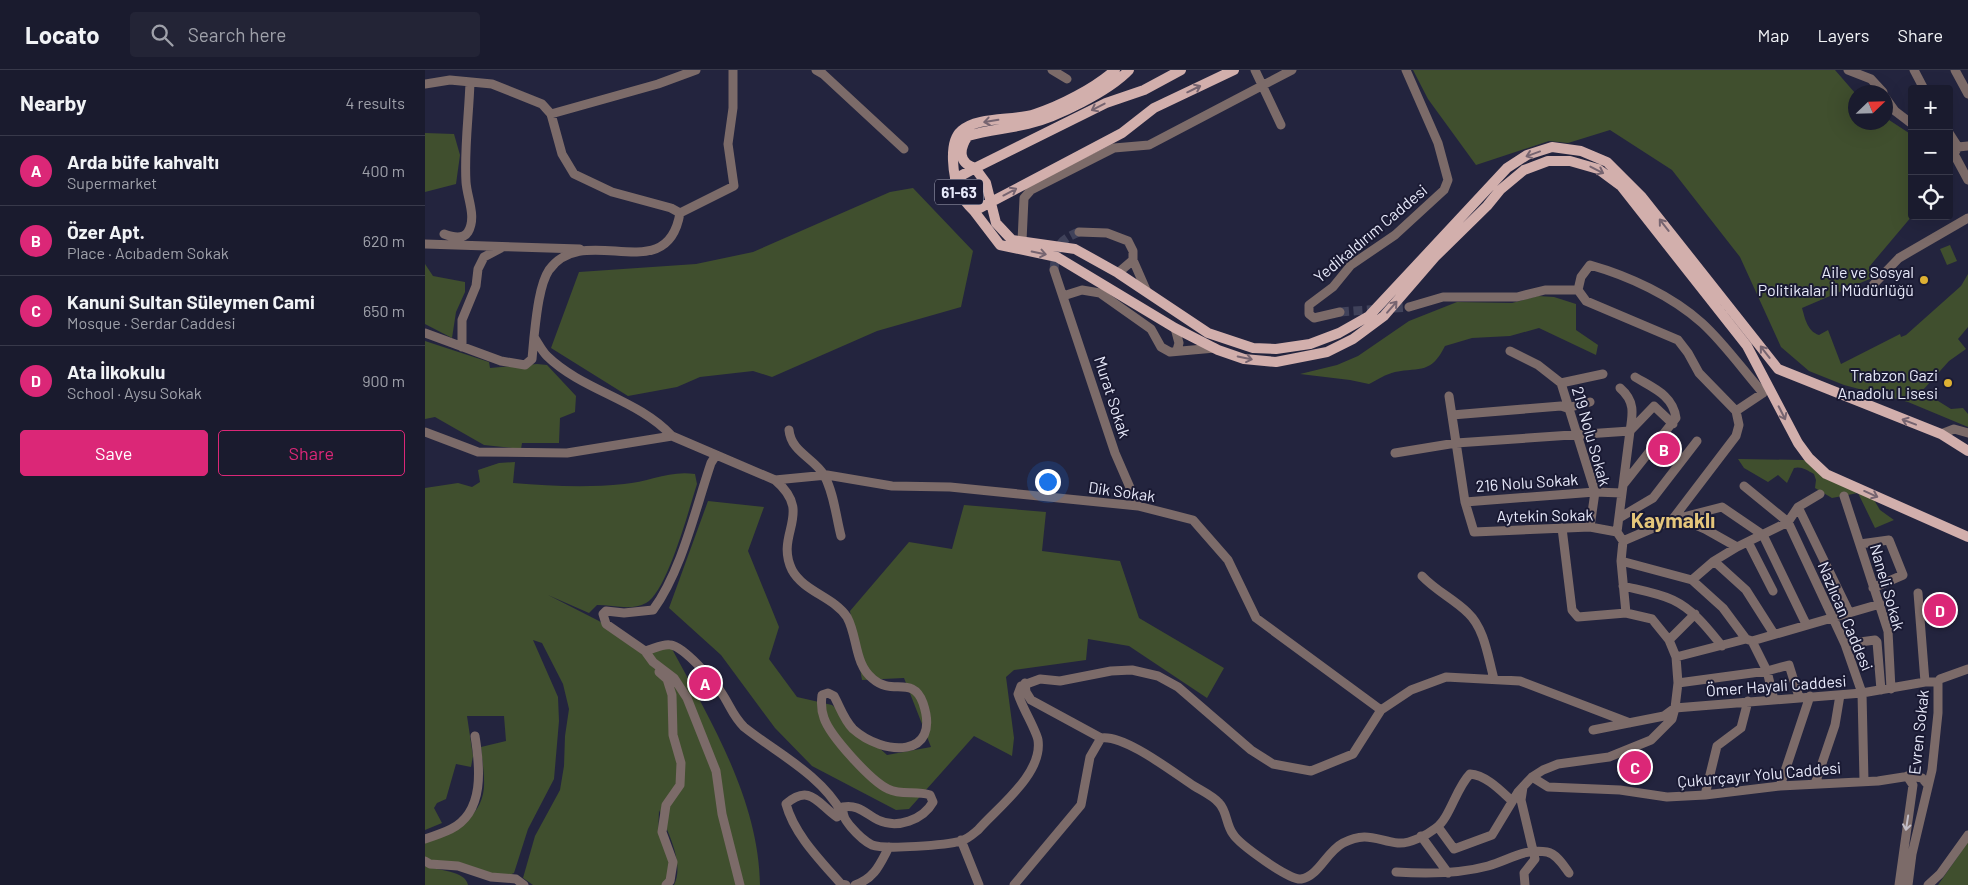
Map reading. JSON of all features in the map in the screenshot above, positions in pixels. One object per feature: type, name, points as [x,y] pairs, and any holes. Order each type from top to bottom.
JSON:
[{"type":"main road","name":"61-63","points":[[1115,70],[1103,81],[1034,114],[971,124],[960,131],[954,140],[955,179],[962,197],[973,211],[1122,133],[1154,108],[1233,70]]},
{"type":"main road","name":"61-63","points":[[992,201],[986,183],[975,168],[967,166],[962,159],[961,146],[967,136],[1028,124],[1045,118],[1107,88],[1129,70]]},
{"type":"main road","name":"61-63","points":[[955,179],[1106,103],[1144,90],[1181,70]]},
{"type":"main road","points":[[992,201],[996,222],[1012,240],[1075,249],[1118,273],[1208,333],[1253,348],[1276,349],[1310,344],[1339,333],[1369,316],[1507,168],[1527,155],[1552,148],[1581,151],[1607,162],[1642,197],[1778,368],[1941,434],[1968,451]]},
{"type":"main road","points":[[973,211],[1000,246],[1057,257],[1175,328],[1215,348],[1244,358],[1276,362],[1327,352],[1353,339],[1384,316],[1435,257],[1487,206],[1499,190],[1524,170],[1548,161],[1570,162],[1597,169],[1621,186],[1747,346],[1798,444],[1809,458],[1826,474],[1968,537]]},
{"type":"street","points":[[551,114],[658,84],[696,70]]},
{"type":"street","points":[[425,244],[582,249],[641,253],[656,249],[670,240],[680,213],[734,186],[728,144],[733,108],[733,70]]},
{"type":"street","points":[[1053,70],[1067,79]]},
{"type":"street","points":[[1255,70],[1281,125]]},
{"type":"street","points":[[1022,241],[1024,198],[1031,190],[1115,148],[1149,145],[1291,70]]},
{"type":"street","name":"Yedikaldırım Caddesi","points":[[1339,312],[1314,318],[1309,314],[1309,305],[1333,287],[1351,265],[1395,235],[1444,190],[1448,180],[1438,143],[1406,70]]},
{"type":"street","points":[[1848,70],[1871,79],[1877,85]]},
{"type":"street","points":[[1914,70],[1922,85]]},
{"type":"street","points":[[1955,70],[1968,94]]},
{"type":"street","points":[[823,71],[904,149]]},
{"type":"street","points":[[425,84],[450,80],[492,84],[542,104],[551,114],[562,154],[574,174],[613,192],[671,208],[680,213]]},
{"type":"street","points":[[444,234],[452,237],[462,237],[467,233],[471,225],[471,211],[466,183],[470,82]]},
{"type":"street","points":[[1893,108],[1908,121]]},
{"type":"street","points":[[1968,146],[1953,151],[1968,178]]},
{"type":"street","points":[[1873,285],[1899,258],[1968,218]]},
{"type":"street","points":[[1079,232],[1107,233],[1128,241],[1133,251],[1133,260],[1147,292]]},
{"type":"street","points":[[462,347],[462,320],[476,286],[478,268],[484,258],[503,246]]},
{"type":"street","points":[[425,333],[501,361],[525,365],[531,359],[543,287],[549,270],[560,259],[582,249]]},
{"type":"street","points":[[1118,273],[1133,260]]},
{"type":"street","points":[[1672,520],[1736,436],[1739,425],[1736,411],[1699,373],[1678,340],[1586,301],[1579,290],[1581,277],[1590,265],[1656,293],[1702,324],[1763,393],[1736,411]]},
{"type":"street","name":"Murat Sokak","points":[[1054,270],[1115,453],[1138,506]]},
{"type":"street","points":[[1063,296],[1082,290],[1100,292],[1151,329],[1161,347],[1169,352],[1215,348]]},
{"type":"street","points":[[1409,307],[1443,297],[1517,297],[1545,290],[1579,290]]},
{"type":"street","points":[[1175,328],[1179,344],[1177,350]]},
{"type":"street","points":[[534,337],[545,355],[565,372],[659,422],[672,436],[775,480],[787,490],[794,506],[788,542],[788,556],[793,571],[810,589],[846,616],[863,668],[871,678],[882,687],[910,687],[917,692],[923,702],[926,720],[925,734],[917,744],[906,748],[891,748],[878,745],[863,737],[852,728],[834,696],[828,693],[822,695],[821,705],[824,719],[839,743],[871,775],[887,789],[903,793],[923,792],[930,795],[933,802],[928,810],[918,818],[889,823],[879,821],[860,809],[850,806],[843,807],[842,813],[837,817],[817,798],[806,795],[794,797],[786,804],[790,820],[821,861],[841,884],[846,885]]},
{"type":"street","name":"219 Nolu Sokak","points":[[1510,351],[1538,365],[1561,383],[1567,408],[1595,492],[1590,527]]},
{"type":"street","points":[[1561,383],[1603,374]]},
{"type":"street","points":[[1622,489],[1676,418],[1675,409],[1666,395],[1635,377]]},
{"type":"street","points":[[1620,388],[1631,401],[1634,412],[1617,532],[1623,541],[1621,562],[1626,613]]},
{"type":"street","points":[[1449,396],[1465,502]]},
{"type":"street","points":[[1451,415],[1561,406],[1567,408],[1590,402]]},
{"type":"street","points":[[1395,453],[1456,443],[1630,430],[1654,406],[1673,424]]},
{"type":"street","points":[[1941,434],[1954,429],[1968,433]]},
{"type":"street","points":[[789,430],[790,440],[796,448],[824,475],[841,536]]},
{"type":"street","points":[[425,432],[479,452],[567,453],[672,436]]},
{"type":"street","points":[[1619,518],[1653,498],[1697,441]]},
{"type":"street","points":[[716,455],[711,463],[676,567],[661,599],[653,610],[624,613],[606,611],[603,614],[606,624],[645,651],[653,662],[674,678],[687,698],[716,771],[722,814],[740,885]]},
{"type":"street","name":"Dik Sokak","points":[[775,480],[824,475],[892,486],[950,487],[1138,506],[1193,520],[1229,560],[1256,618],[1381,710]]},
{"type":"street","name":"Nazlıcan Caddesi","points":[[1744,486],[1788,522],[1845,644],[1862,693],[1864,781]]},
{"type":"street","name":"216 Nolu Sokak","points":[[1465,502],[1622,489]]},
{"type":"street","points":[[1692,580],[1714,561],[1737,547],[1788,522],[1798,507],[1820,494]]},
{"type":"street","name":"Naneli Sokak","points":[[1844,496],[1888,631],[1886,689]]},
{"type":"street","name":"Aytekin Sokak","points":[[1465,502],[1474,532],[1590,527],[1617,532]]},
{"type":"street","points":[[1623,541],[1672,520],[1682,519],[1722,507],[1763,535],[1806,624]]},
{"type":"street","points":[[1798,507],[1849,612]]},
{"type":"street","points":[[1682,519],[1705,528],[1737,547]]},
{"type":"street","points":[[1438,827],[1454,849],[1492,834],[1512,801],[1532,777],[1558,764],[1609,757],[1651,740],[1671,719],[1675,708],[1677,683],[1676,657],[1669,640],[1652,619],[1626,613],[1578,617],[1572,610],[1562,528]]},
{"type":"street","points":[[1859,544],[1889,540],[1903,575],[1873,588]]},
{"type":"street","points":[[1748,542],[1773,591]]},
{"type":"street","points":[[1714,561],[1746,590],[1774,634]]},
{"type":"street","points":[[1621,562],[1692,580],[1723,608],[1749,640],[1767,671],[1775,700]]},
{"type":"street","points":[[1422,576],[1434,589],[1469,614],[1480,630],[1493,679]]},
{"type":"street","points":[[1623,586],[1672,599],[1695,614],[1722,646]]},
{"type":"street","points":[[1917,593],[1925,682]]},
{"type":"street","points":[[1676,657],[1774,634],[1880,604]]},
{"type":"street","points":[[1669,640],[1695,614]]},
{"type":"street","points":[[1845,644],[1875,640],[1877,642],[1886,689]]},
{"type":"street","points":[[645,651],[670,644],[679,647],[712,680],[721,692],[733,716],[763,742],[822,784],[834,798],[842,813],[859,836],[873,845],[889,847],[961,840],[978,830],[1025,779],[1035,764],[1038,738],[1018,694],[1021,686],[1039,678],[1060,681],[1132,670],[1157,676],[1178,687],[1251,750],[1273,764],[1311,771],[1353,754],[1381,710],[1411,690],[1446,676],[1520,681],[1630,723]]},
{"type":"street","points":[[645,651],[649,662],[667,679],[672,695],[673,735],[681,763],[680,784],[667,805],[662,832],[673,862],[671,881],[666,885]]},
{"type":"street","points":[[1677,683],[1767,671],[1789,665],[1799,697]]},
{"type":"street","name":"Ömer Hayali Caddesi","points":[[1593,730],[1663,716],[1675,708],[1862,693],[1939,680],[1968,669]]},
{"type":"street","name":"Evren Sokak","points":[[1908,849],[1928,785],[1938,713],[1939,680]]},
{"type":"street","points":[[1025,683],[1026,692],[1031,700],[1101,738],[1108,737],[1139,749],[1221,804],[1233,835],[1276,869],[1291,878],[1300,880],[1311,875],[1319,868],[1326,856],[1342,844],[1361,836],[1374,836],[1399,843],[1421,836],[1438,827],[1461,782],[1470,774],[1475,774],[1496,787],[1512,801]]},
{"type":"street","points":[[1815,784],[1835,725],[1839,695]]},
{"type":"street","points":[[1780,786],[1810,696]]},
{"type":"street","points":[[1705,795],[1717,746],[1741,728],[1748,701]]},
{"type":"street","points":[[425,839],[452,829],[467,817],[475,800],[480,768],[475,736]]},
{"type":"street","points":[[1014,885],[1081,804],[1090,757],[1101,738]]},
{"type":"street","points":[[1907,776],[1917,776],[1928,785]]},
{"type":"street","points":[[1907,776],[1913,785],[1908,849],[1908,885]]},
{"type":"street","name":"Çukurçayır Yolu Caddesi","points":[[1532,777],[1548,787],[1620,790],[1667,796],[1705,795],[1780,786],[1864,781],[1878,782],[1907,776]]},
{"type":"street","points":[[1523,786],[1521,800],[1535,859],[1524,873],[1525,885]]},
{"type":"street","points":[[1928,885],[1940,874],[1968,835]]},
{"type":"street","points":[[1421,836],[1448,873]]},
{"type":"street","points":[[961,840],[979,885]]},
{"type":"street","points":[[858,884],[878,870],[889,847]]},
{"type":"street","points":[[1899,885],[1908,849]]},
{"type":"street","points":[[1396,872],[1448,873],[1488,866],[1533,851],[1550,852],[1564,865],[1569,873]]},
{"type":"street","points":[[425,862],[458,866],[491,877],[516,879],[524,885]]},
{"type":"green space","points":[[1413,70],[1835,70],[1848,85],[1848,130],[1893,130],[1893,123],[1908,132],[1909,220],[1869,267],[1872,278],[1802,308],[1806,320],[1809,327],[1819,335],[1828,330],[1841,364],[1900,334],[1901,337],[1906,335],[1961,286],[1968,274],[1968,327],[1958,339],[1966,349],[1949,361],[1922,391],[1951,409],[1963,408],[1968,414],[1968,427],[1908,402],[1844,385],[1809,371],[1781,347],[1740,257],[1672,170],[1610,130],[1568,143],[1549,141],[1476,165],[1428,99]]},
{"type":"green space","points":[[425,133],[454,134],[460,155],[456,184],[425,192]]},
{"type":"green space","points":[[913,188],[973,251],[961,307],[877,331],[772,377],[753,371],[700,377],[677,387],[628,396],[551,348],[579,272],[696,264],[753,252],[890,192]]},
{"type":"green space","points":[[1950,245],[1957,261],[1947,265],[1940,249]]},
{"type":"green space","points":[[425,264],[433,276],[465,282],[465,292],[456,312],[452,338],[425,324]]},
{"type":"green space","points":[[1538,296],[1554,297],[1576,304],[1576,330],[1598,345],[1596,355],[1539,328],[1510,336],[1472,338],[1445,346],[1435,361],[1424,368],[1392,373],[1369,384],[1300,374],[1337,365],[1358,356],[1409,321],[1457,302],[1512,303]]},
{"type":"green space","points":[[425,341],[489,362],[490,368],[537,364],[547,365],[576,396],[575,412],[560,418],[559,443],[522,443],[521,449],[484,445],[435,417],[425,419]]},
{"type":"green space","points":[[1738,459],[1804,460],[1826,479],[1860,492],[1874,500],[1880,510],[1894,520],[1875,528],[1858,493],[1832,498],[1815,488],[1816,480],[1814,474],[1804,469],[1794,468],[1787,483],[1778,475],[1768,482],[1744,468]]},
{"type":"green space","points":[[515,462],[513,483],[527,484],[596,486],[633,483],[668,475],[695,474],[697,484],[676,549],[662,583],[654,596],[646,603],[635,607],[597,605],[589,613],[548,595],[599,621],[643,654],[664,648],[672,649],[717,733],[742,792],[758,854],[760,885],[674,885],[677,867],[674,847],[659,810],[659,830],[670,865],[668,879],[663,885],[533,885],[523,878],[535,836],[560,790],[569,709],[563,684],[542,643],[533,640],[558,697],[559,721],[554,779],[528,829],[514,873],[507,876],[430,862],[425,859],[425,843],[460,825],[475,812],[480,804],[484,783],[481,747],[506,741],[504,716],[467,716],[473,756],[471,767],[456,764],[446,799],[437,803],[434,808],[442,823],[425,830],[425,488],[458,483],[472,487],[480,482],[478,470],[499,463]]},
{"type":"green space","points":[[708,501],[764,507],[748,551],[779,627],[769,659],[797,697],[832,705],[887,755],[931,747],[904,678],[862,680],[850,611],[909,542],[952,549],[964,505],[1046,512],[1042,551],[1120,561],[1139,618],[1224,668],[1207,698],[1129,646],[1088,639],[1086,660],[1014,670],[1006,677],[1014,738],[1012,756],[974,736],[909,809],[896,810],[812,766],[775,728],[721,655],[669,608]]},
{"type":"green space","points":[[1968,842],[1968,885],[1938,885]]},
{"type":"green space","points":[[425,866],[462,876],[468,885],[425,885]]},
{"type":"tunnel","points":[[1054,270],[1059,246],[1067,238],[1079,232]]},
{"type":"tunnel","points":[[1340,312],[1409,307]]},
{"type":"place","name":"Aile ve Sosyal Politikalar İl Müdürlüğü","points":[[1924,280]]},
{"type":"place","name":"Trabzon Gazi Anadolu Lisesi","points":[[1948,383]]},
{"type":"place","name":"Özer Apt.","points":[[1664,449]]},
{"type":"place","name":"Ata İlkokulu","points":[[1940,610]]},
{"type":"place","name":"Arda büfe kahvaltı","points":[[705,683]]},
{"type":"place","name":"Kanuni Sultan Süleymen Cami","points":[[1635,767]]},
{"type":"district","name":"Kaymaklı","points":[[1673,519]]}]
